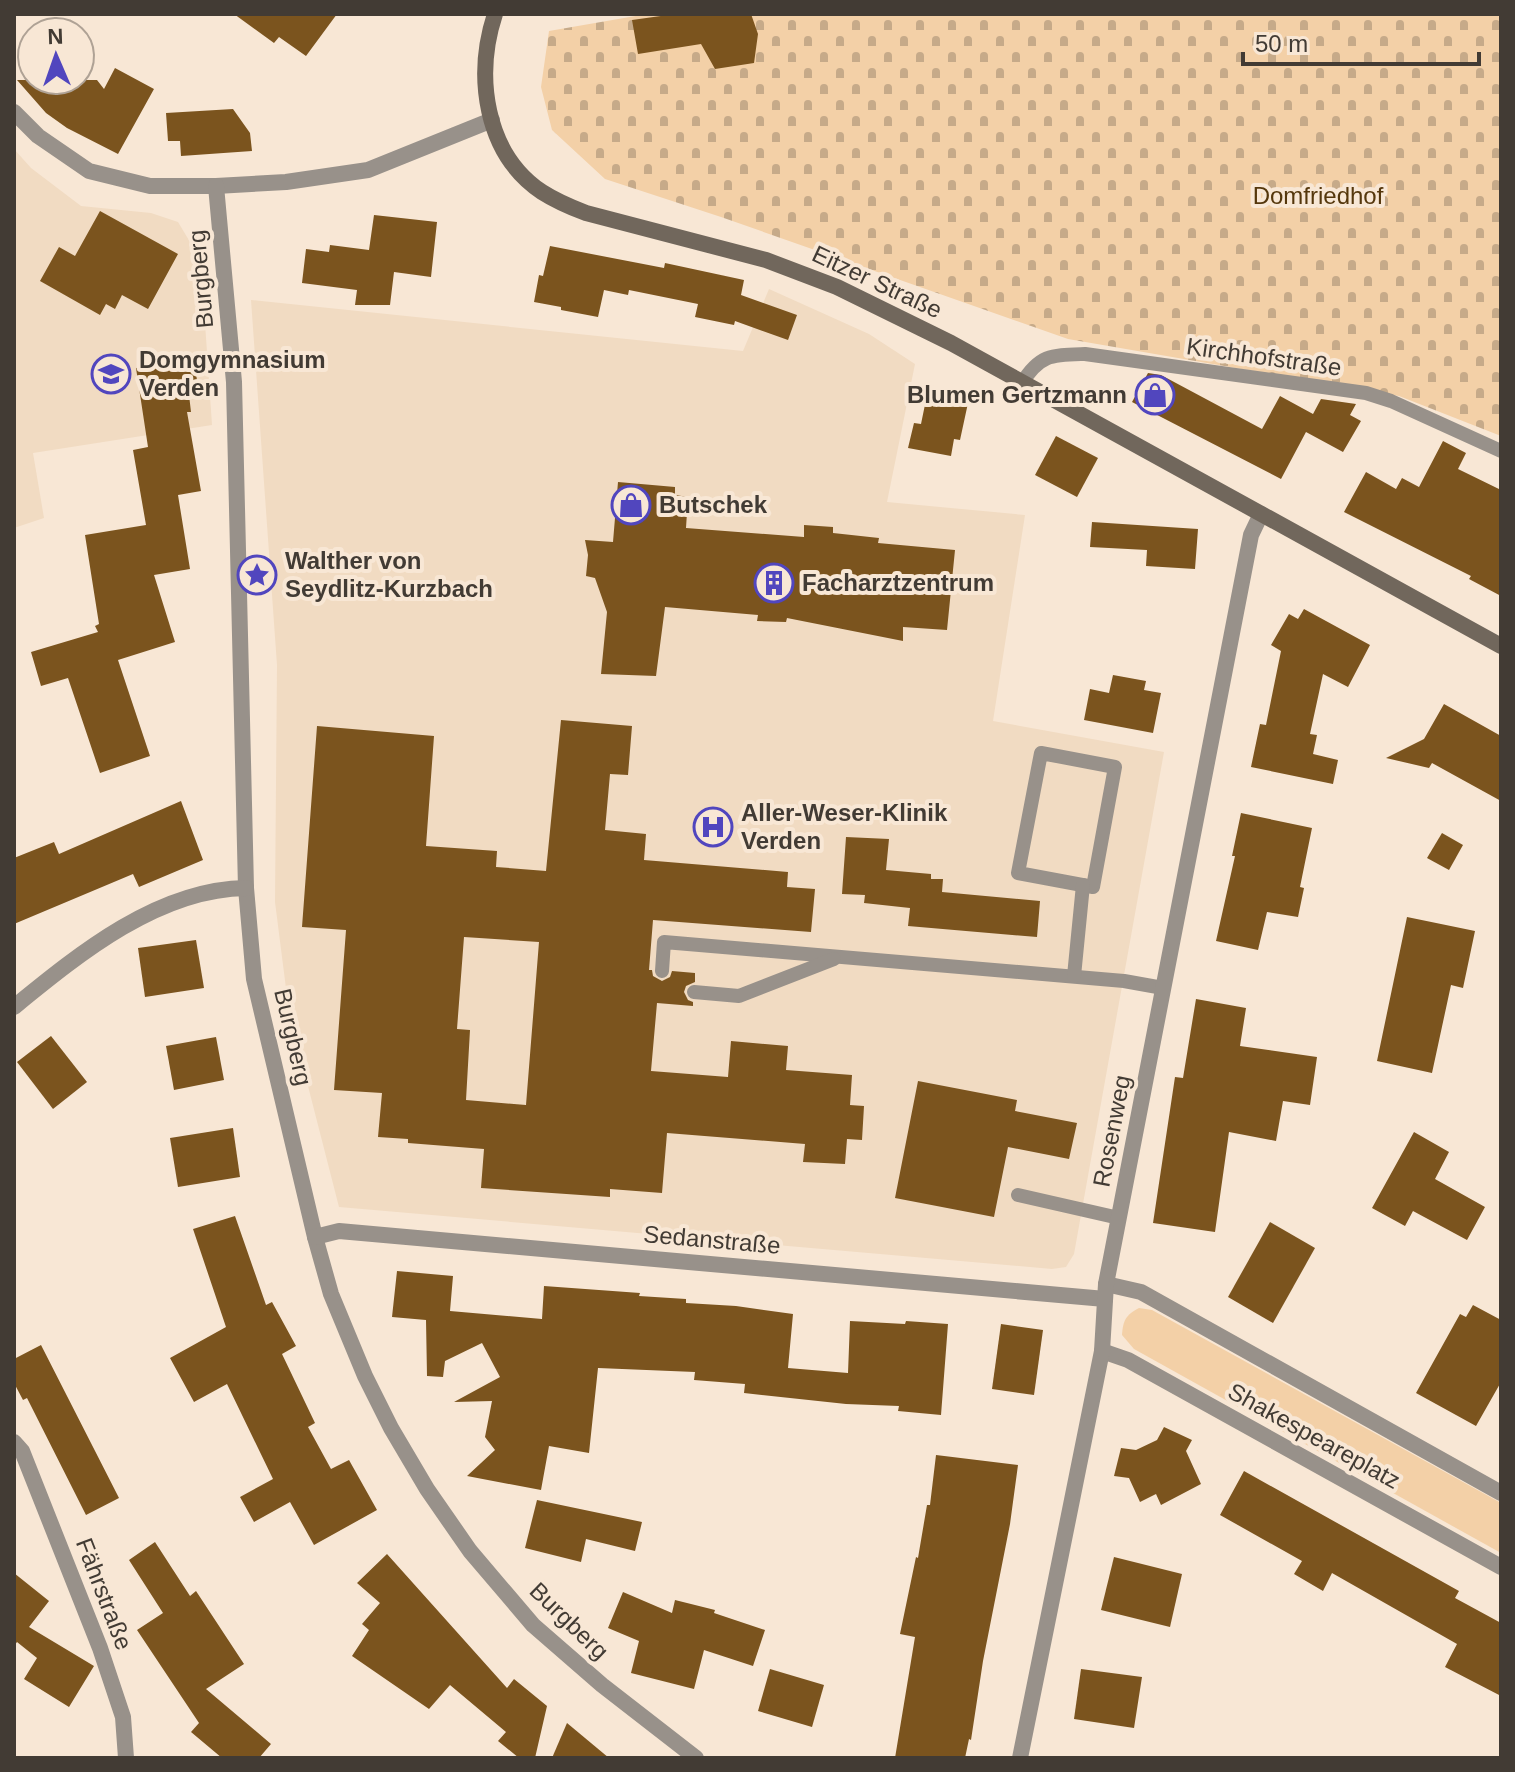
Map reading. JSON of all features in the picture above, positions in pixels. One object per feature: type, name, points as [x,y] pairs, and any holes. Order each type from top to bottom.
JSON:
[{"type":"main road","name":"Eitzer Straße","points":[[495,14],[487,45],[485,96],[492,120],[515,166],[539,190],[586,213],[802,272],[908,321],[1501,646]]},
{"type":"street","points":[[14,112],[38,136],[89,171],[150,186],[216,186],[302,180],[368,170],[492,120]]},
{"type":"street","name":"Burgberg","points":[[216,186],[234,382],[246,888],[254,979],[331,1294],[371,1389],[427,1489],[470,1551],[533,1625],[602,1685],[696,1758]]},
{"type":"street","name":"Rosenweg","points":[[1020,1758],[1102,1351],[1106,1292],[1163,988],[1251,535],[1261,514]]},
{"type":"street","points":[[14,1007],[109,934],[159,908],[224,888],[246,888]]},
{"type":"street","name":"Sedanstraße","points":[[315,1237],[339,1231],[1106,1292]]},
{"type":"street","name":"Shakespeareplatz","points":[[1106,1292],[1141,1292],[1501,1493]]},
{"type":"street","name":"Shakespeareplatz","points":[[1102,1351],[1128,1360],[1501,1567]]},
{"type":"street","name":"Fährstraße","points":[[18,1446],[100,1648],[123,1717],[126,1758]]},
{"type":"lane","name":"Kirchhofstraße","points":[[1022,383],[1034,365],[1046,357],[1085,354],[1366,393],[1391,401],[1501,451]]},
{"type":"lane","points":[[1041,753],[1115,767],[1093,887],[1083,885],[1018,873],[1041,753]]},
{"type":"lane","points":[[1074,976],[1083,885]]},
{"type":"lane","points":[[662,971],[664,942],[1074,976],[1163,988]]},
{"type":"lane","points":[[694,992],[739,996],[839,957]]},
{"type":"lane","points":[[1018,1195],[1119,1218]]},
{"type":"shaded area","name":"Domgymnasium Verden","points":[[14,149],[31,168],[81,206],[151,213],[178,222],[193,247],[205,323],[212,425],[33,453],[44,518],[14,528]]},
{"type":"shaded area","name":"Aller-Weser-Klinik Verden","points":[[769,289],[869,334],[915,364],[887,502],[1025,515],[993,721],[1164,752],[1074,1254],[1066,1267],[1052,1269],[339,1207],[289,1012],[275,902],[277,665],[251,300],[743,351]]},
{"type":"green space","name":"Domfriedhof","points":[[647,14],[1501,14],[1501,436],[1399,396],[1068,339],[605,179],[552,130],[541,87],[549,31]]},
{"type":"green space","points":[[1139,1308],[1152,1310],[1501,1503],[1501,1553],[1134,1349],[1122,1335],[1122,1330],[1126,1318]]},
{"type":"building","points":[[234,14],[337,14],[306,56],[279,37],[274,43]]},
{"type":"building","points":[[675,14],[751,14],[758,34],[754,63],[715,69],[701,44],[638,54],[632,20]]},
{"type":"building","points":[[115,68],[154,89],[118,154],[67,128],[46,113],[31,96],[96,96],[96,80],[104,89]]},
{"type":"building","points":[[233,109],[250,133],[252,151],[181,156],[180,141],[168,141],[166,113]]},
{"type":"building","points":[[100,211],[178,254],[148,309],[122,295],[115,309],[106,304],[100,315],[40,281],[59,247],[75,256]]},
{"type":"building","points":[[374,215],[437,222],[431,277],[394,272],[390,305],[355,305],[357,290],[302,283],[306,249],[329,252],[330,245],[369,250]]},
{"type":"building","points":[[550,246],[664,268],[665,263],[744,280],[741,295],[797,315],[788,340],[735,321],[734,325],[695,317],[698,304],[629,290],[628,295],[604,290],[598,317],[561,310],[561,307],[534,302],[539,275],[543,276]]},
{"type":"building","points":[[194,360],[199,394],[189,395],[191,412],[187,412],[201,491],[178,495],[190,569],[154,575],[175,642],[118,660],[150,756],[100,773],[68,678],[41,686],[31,652],[98,632],[85,535],[146,525],[133,450],[148,447],[136,368]]},
{"type":"building","points":[[1148,373],[1161,375],[1262,429],[1280,396],[1313,414],[1321,399],[1356,404],[1350,415],[1361,421],[1343,452],[1306,432],[1281,479],[1132,402]]},
{"type":"building","points":[[928,390],[949,394],[952,400],[968,403],[960,440],[954,439],[951,456],[908,448],[914,423],[921,424]]},
{"type":"building","points":[[1056,436],[1098,458],[1077,497],[1035,475]]},
{"type":"building","points":[[1443,441],[1466,453],[1458,469],[1501,490],[1501,596],[1469,579],[1471,576],[1344,512],[1366,472],[1396,489],[1402,478],[1419,487]]},
{"type":"building","name":"Facharztzentrum","points":[[618,482],[675,487],[675,495],[688,497],[686,528],[804,537],[804,525],[833,527],[833,533],[879,538],[878,543],[955,550],[947,630],[903,627],[903,641],[787,618],[786,622],[757,621],[758,615],[665,607],[656,676],[601,674],[607,612],[595,578],[586,576],[588,555],[585,540],[613,542]]},
{"type":"building","points":[[1092,522],[1198,529],[1195,569],[1146,566],[1147,550],[1090,547]]},
{"type":"building","points":[[1304,609],[1370,645],[1348,687],[1323,674],[1310,734],[1317,735],[1313,754],[1338,760],[1333,784],[1251,767],[1260,724],[1266,725],[1281,651],[1271,645],[1289,614],[1298,619]]},
{"type":"building","points":[[1113,675],[1146,681],[1144,690],[1161,693],[1153,733],[1084,720],[1090,689],[1109,693]]},
{"type":"building","points":[[1444,704],[1501,736],[1501,801],[1432,763],[1429,768],[1386,758],[1424,739]]},
{"type":"building","points":[[561,720],[632,726],[628,775],[610,774],[605,830],[646,834],[644,860],[788,872],[787,887],[815,889],[811,932],[653,920],[649,970],[652,970],[653,976],[662,981],[670,977],[672,971],[695,973],[695,982],[686,986],[684,992],[693,1006],[657,1003],[651,1071],[728,1077],[731,1041],[788,1046],[786,1070],[852,1075],[850,1105],[864,1106],[862,1140],[847,1139],[845,1164],[803,1162],[805,1144],[667,1133],[662,1193],[610,1189],[610,1197],[481,1188],[484,1149],[408,1143],[408,1139],[378,1137],[382,1093],[334,1090],[346,930],[302,927],[317,726],[434,736],[426,846],[497,851],[496,867],[546,871]],"holes":[[[464,937],[539,942],[526,1105],[466,1100],[470,1030],[457,1029]]]},
{"type":"building","points":[[181,801],[203,860],[139,887],[133,874],[14,924],[14,858],[54,842],[59,854]]},
{"type":"building","points":[[1241,813],[1312,828],[1300,887],[1304,888],[1298,917],[1267,912],[1258,950],[1216,941]]},
{"type":"building","points":[[1442,833],[1463,845],[1449,870],[1427,858]]},
{"type":"building","points":[[846,837],[889,839],[886,870],[931,874],[931,879],[943,879],[942,892],[1040,901],[1037,937],[908,926],[910,908],[864,903],[865,895],[842,894]]},
{"type":"building","points":[[1407,917],[1475,931],[1463,988],[1451,985],[1432,1073],[1377,1061]]},
{"type":"building","points":[[196,940],[204,988],[145,997],[138,948]]},
{"type":"building","points":[[1196,999],[1246,1008],[1240,1046],[1317,1057],[1310,1105],[1283,1101],[1276,1141],[1229,1132],[1215,1232],[1153,1223],[1175,1077],[1183,1078]]},
{"type":"building","points":[[51,1036],[87,1082],[53,1109],[17,1062]]},
{"type":"building","points":[[216,1037],[224,1080],[174,1090],[166,1046]]},
{"type":"building","points":[[918,1081],[1017,1100],[1015,1111],[1077,1123],[1069,1159],[1008,1147],[994,1217],[895,1198]]},
{"type":"building","points":[[233,1128],[240,1177],[178,1187],[170,1138]]},
{"type":"building","points":[[1414,1132],[1449,1152],[1435,1179],[1485,1207],[1467,1240],[1413,1211],[1405,1226],[1372,1208]]},
{"type":"building","points":[[235,1216],[266,1305],[272,1302],[296,1346],[282,1354],[315,1423],[308,1427],[331,1469],[349,1460],[377,1510],[314,1545],[290,1502],[254,1522],[240,1497],[273,1479],[227,1384],[194,1402],[170,1358],[226,1327],[193,1229]]},
{"type":"building","points":[[1270,1222],[1315,1248],[1273,1323],[1228,1297]]},
{"type":"building","points":[[397,1271],[453,1276],[450,1311],[542,1319],[544,1286],[640,1293],[639,1296],[686,1299],[686,1303],[793,1314],[788,1368],[848,1373],[850,1321],[948,1324],[941,1415],[898,1411],[899,1406],[846,1404],[744,1393],[745,1384],[694,1380],[695,1372],[598,1368],[589,1453],[549,1446],[541,1490],[467,1476],[495,1450],[485,1437],[492,1401],[454,1402],[500,1377],[482,1343],[445,1361],[443,1377],[427,1376],[426,1320],[392,1317]]},
{"type":"building","points":[[1473,1305],[1501,1320],[1501,1382],[1476,1426],[1416,1393],[1460,1314],[1466,1317]]},
{"type":"building","points":[[1001,1324],[1043,1330],[1034,1395],[992,1389]]},
{"type":"building","points":[[41,1345],[119,1498],[86,1515],[27,1398],[23,1400],[14,1383],[14,1359]]},
{"type":"building","points":[[1164,1427],[1192,1440],[1186,1451],[1201,1484],[1161,1505],[1156,1494],[1140,1502],[1129,1478],[1114,1476],[1121,1448],[1136,1450],[1157,1440]]},
{"type":"building","points":[[936,1455],[1018,1465],[971,1740],[965,1758],[895,1758],[915,1637],[900,1634],[927,1505],[930,1505]]},
{"type":"building","points":[[1244,1471],[1459,1591],[1455,1598],[1501,1623],[1501,1696],[1445,1667],[1457,1644],[1332,1573],[1323,1591],[1294,1574],[1302,1561],[1220,1515]]},
{"type":"building","points":[[537,1500],[642,1522],[635,1551],[586,1539],[581,1562],[525,1548]]},
{"type":"building","points":[[155,1542],[190,1596],[196,1591],[244,1664],[206,1689],[271,1744],[259,1758],[222,1758],[191,1732],[199,1723],[137,1630],[163,1613],[129,1560]]},
{"type":"building","points":[[387,1554],[507,1688],[514,1679],[547,1706],[535,1758],[519,1758],[498,1741],[506,1732],[450,1685],[429,1709],[352,1656],[369,1630],[362,1624],[380,1603],[357,1583]]},
{"type":"building","points":[[1114,1557],[1182,1574],[1170,1627],[1101,1610]]},
{"type":"building","points":[[14,1573],[49,1601],[29,1627],[94,1666],[69,1707],[24,1679],[37,1658],[17,1642],[14,1646]]},
{"type":"building","points":[[623,1592],[672,1613],[675,1600],[715,1610],[714,1613],[765,1630],[753,1666],[704,1650],[694,1689],[631,1673],[639,1641],[608,1628]]},
{"type":"building","points":[[770,1669],[824,1685],[812,1727],[758,1711]]},
{"type":"building","points":[[1081,1669],[1142,1677],[1134,1728],[1074,1719]]},
{"type":"building","points":[[567,1723],[609,1758],[552,1758]]},
{"type":"place","name":"Domgymnasium Verden","points":[[111,374]]},
{"type":"place","name":"Blumen Gertzmann","points":[[1155,395]]},
{"type":"place","name":"Butschek","points":[[631,505]]},
{"type":"place","name":"Walther von Seydlitz-Kurzbach","points":[[257,575]]},
{"type":"place","name":"Facharztzentrum","points":[[774,583]]},
{"type":"place","name":"Aller-Weser-Klinik Verden","points":[[713,827]]}]
